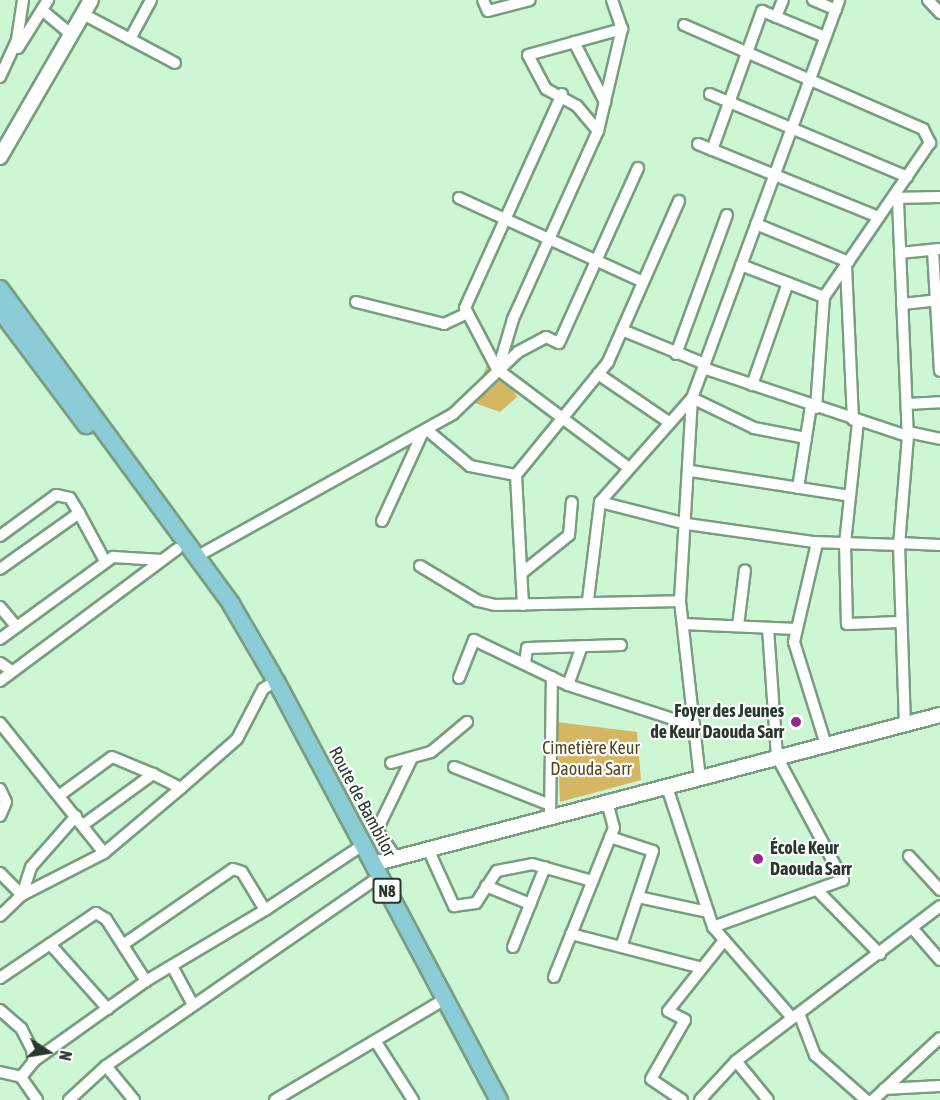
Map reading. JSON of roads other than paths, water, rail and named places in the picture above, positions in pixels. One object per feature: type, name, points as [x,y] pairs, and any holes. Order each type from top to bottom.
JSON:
[{"type":"main road","points":[[0,289],[258,643],[273,675],[0,310]]},
{"type":"main road","name":"Route de Bambilor","points":[[276,681],[499,1100]]},
{"type":"street","points":[[11,58],[23,0]]},
{"type":"street","points":[[0,158],[91,0]]},
{"type":"street","points":[[130,39],[151,0]]},
{"type":"street","points":[[483,0],[488,11],[530,0]]},
{"type":"street","points":[[497,369],[549,240],[598,131],[622,29],[612,0]]},
{"type":"street","points":[[776,17],[783,0]]},
{"type":"street","points":[[700,778],[680,601],[691,471],[692,398],[837,5],[813,0]]},
{"type":"street","points":[[928,0],[940,13]]},
{"type":"street","points":[[0,77],[45,5],[71,34]]},
{"type":"street","points":[[712,150],[749,54],[762,11],[825,38]]},
{"type":"street","points":[[83,14],[175,63]]},
{"type":"street","points":[[684,25],[923,129],[935,143],[907,177],[895,199],[879,217],[824,297],[813,407],[798,488]]},
{"type":"street","points":[[598,131],[562,94],[546,89],[528,55],[622,29]]},
{"type":"street","points":[[574,42],[604,102]]},
{"type":"street","points":[[562,94],[465,308],[497,369],[564,416],[629,468]]},
{"type":"street","points":[[710,94],[907,177]]},
{"type":"street","points":[[698,144],[879,217]]},
{"type":"street","points":[[196,556],[453,414],[497,369],[546,337],[559,343],[638,168]]},
{"type":"street","points":[[895,199],[940,197]]},
{"type":"street","points":[[459,198],[643,282]]},
{"type":"street","points":[[895,199],[900,253],[908,434],[899,544],[905,724]]},
{"type":"street","points":[[523,605],[516,475],[598,374],[622,330],[679,201]]},
{"type":"street","points":[[676,354],[727,215]]},
{"type":"street","points":[[756,224],[847,264]]},
{"type":"street","points":[[900,253],[936,249],[940,371]]},
{"type":"street","points":[[847,264],[855,421],[845,543],[847,624],[901,622]]},
{"type":"street","points":[[741,265],[824,297]]},
{"type":"street","points":[[752,385],[788,283]]},
{"type":"street","points":[[902,303],[938,301]]},
{"type":"street","points":[[356,302],[444,324],[468,313]]},
{"type":"street","points":[[622,330],[704,366],[813,407],[855,421],[940,439]]},
{"type":"street","points":[[598,374],[670,423]]},
{"type":"street","points":[[588,600],[600,502],[692,398]]},
{"type":"street","points":[[692,398],[754,428],[806,438]]},
{"type":"street","points":[[907,404],[940,402]]},
{"type":"street","points":[[425,431],[470,466],[516,475]]},
{"type":"street","points":[[382,521],[425,431]]},
{"type":"street","points":[[691,471],[850,496]]},
{"type":"street","points":[[0,536],[56,495],[70,498],[105,561]]},
{"type":"street","points":[[523,572],[569,535],[572,502]]},
{"type":"street","points":[[600,502],[687,525],[817,543],[940,545]]},
{"type":"street","points":[[0,568],[79,513]]},
{"type":"street","points":[[817,543],[794,642],[826,745]]},
{"type":"street","points":[[0,681],[177,549]]},
{"type":"street","points":[[0,639],[15,625],[105,561],[126,555],[162,560]]},
{"type":"street","points":[[420,566],[478,601],[523,605],[588,600],[680,601]]},
{"type":"street","points":[[738,627],[745,570]]},
{"type":"street","points":[[0,607],[15,625]]},
{"type":"street","points":[[683,624],[797,629]]},
{"type":"street","points":[[713,927],[843,880],[777,758],[768,628]]},
{"type":"street","points":[[459,678],[474,640],[568,685],[694,726]]},
{"type":"street","points":[[525,663],[527,648],[621,645]]},
{"type":"street","points":[[568,685],[582,646]]},
{"type":"street","points":[[0,663],[12,671]]},
{"type":"street","points":[[550,811],[552,677]]},
{"type":"street","points":[[0,916],[22,895],[104,853],[181,788],[237,739],[263,689],[276,681]]},
{"type":"street","points":[[69,1100],[106,1065],[193,1005],[376,870],[396,858],[550,811],[607,802],[940,715]]},
{"type":"street","points":[[391,763],[411,760],[431,752],[467,722]]},
{"type":"street","points":[[0,723],[80,820],[104,853]]},
{"type":"street","points":[[60,795],[112,757],[181,788]]},
{"type":"street","points":[[396,858],[378,827],[411,760]]},
{"type":"street","points":[[454,767],[550,811]]},
{"type":"street","points":[[22,895],[31,867],[80,820],[153,774]]},
{"type":"street","points":[[667,786],[713,927],[722,943],[796,1017],[815,1055],[866,1100]]},
{"type":"street","points":[[0,789],[6,802],[0,816]]},
{"type":"street","points":[[554,977],[614,828],[607,802]]},
{"type":"street","points":[[610,837],[653,851],[621,947]]},
{"type":"street","points":[[21,1077],[34,1061],[147,981],[265,910],[363,845]]},
{"type":"street","points":[[428,849],[454,906],[476,903],[497,871],[545,867],[592,881]]},
{"type":"street","points":[[909,856],[940,890]]},
{"type":"street","points":[[513,947],[545,867]]},
{"type":"street","points":[[124,944],[233,869],[242,872],[265,910]]},
{"type":"street","points":[[0,873],[22,895]]},
{"type":"street","points":[[486,886],[530,904]]},
{"type":"street","points":[[817,890],[880,954]]},
{"type":"street","points":[[638,897],[708,912]]},
{"type":"street","points":[[700,1100],[736,1061],[913,929],[940,906]]},
{"type":"street","points":[[0,978],[96,912],[124,944],[147,981]]},
{"type":"street","points":[[913,929],[940,960]]},
{"type":"street","points":[[571,934],[702,968]]},
{"type":"street","points":[[682,1100],[651,1079],[685,1020],[668,1011],[722,943]]},
{"type":"street","points":[[50,944],[108,1009]]},
{"type":"street","points":[[172,966],[193,1005]]},
{"type":"street","points":[[282,1098],[445,999]]},
{"type":"street","points":[[0,1010],[21,1028],[34,1061]]},
{"type":"street","points":[[873,1100],[940,1038]]},
{"type":"street","points":[[375,1042],[413,1100]]},
{"type":"street","points":[[736,1061],[768,1100]]},
{"type":"street","points":[[106,1065],[134,1100]]},
{"type":"street","points":[[0,1072],[21,1077],[37,1100]]},
{"type":"street","points":[[884,1089],[940,1086]]},
{"type":"place","name":"Foyer des Jeunes de Keur Daouda Sarr","points":[[796,722]]},
{"type":"place","name":"École Keur Daouda Sarr","points":[[758,859]]},
{"type":"park label","name":"Cimetière Keur Daouda Sarr","points":[[591,759]]}]
